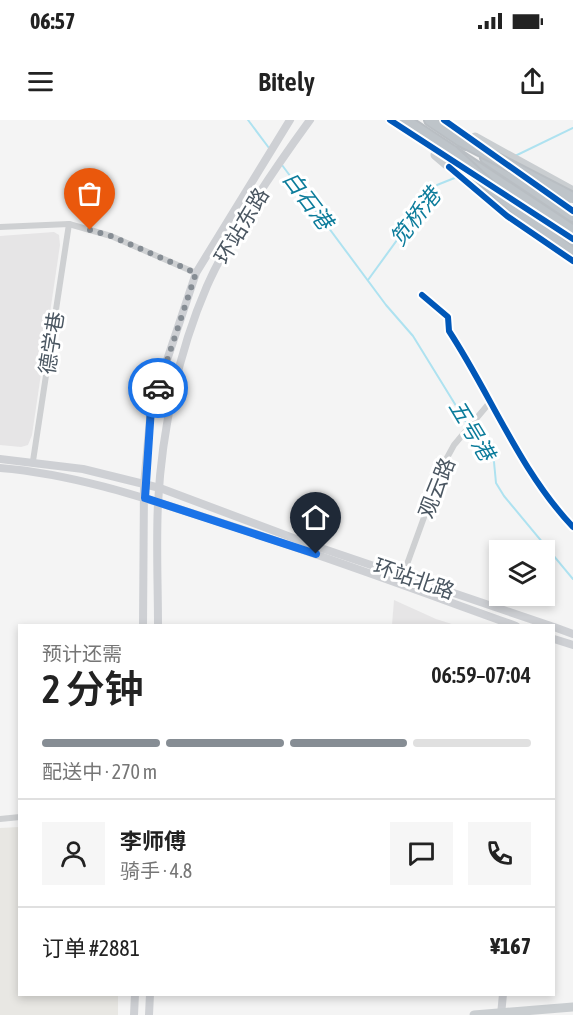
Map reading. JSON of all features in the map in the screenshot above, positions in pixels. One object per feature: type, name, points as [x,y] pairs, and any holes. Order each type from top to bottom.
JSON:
[{"type":"highway","points":[[405,120],[573,254]]},
{"type":"highway","points":[[430,120],[573,216]]},
{"type":"highway","points":[[460,140],[573,198]]},
{"type":"highway","points":[[450,158],[573,231]]},
{"type":"highway","points":[[558,201],[573,210]]},
{"type":"highway","points":[[545,220],[573,240]]},
{"type":"main road","name":"环站东路","points":[[143,624],[144,484],[151,408],[196,273],[290,120]]},
{"type":"main road","name":"环站东路","points":[[158,624],[158,502],[165,440],[178,372],[207,285],[262,191],[310,120]]},
{"type":"main road","points":[[390,120],[545,220]]},
{"type":"main road","points":[[444,120],[489,149],[573,190]]},
{"type":"main road","points":[[449,120],[558,201]]},
{"type":"main road","points":[[450,158],[471,185],[507,216],[573,261]]},
{"type":"main road","name":"环站北路","points":[[0,459],[33,461],[83,469],[160,488],[511,624]]},
{"type":"main road","name":"环站北路","points":[[0,468],[52,475],[145,498],[546,624]]},
{"type":"main road","name":"环站北路","points":[[555,627],[573,634]]},
{"type":"main road","points":[[555,639],[573,645]]},
{"type":"main road","points":[[134,1015],[135,996]]},
{"type":"main road","points":[[149,1015],[150,996]]},
{"type":"main road","points":[[501,1014],[503,996]]},
{"type":"main road","points":[[474,1015],[573,1007]]},
{"type":"street","points":[[0,227],[69,224],[111,236],[196,273]]},
{"type":"street","name":"德学巷","points":[[33,461],[69,224]]},
{"type":"street","points":[[422,295],[448,317],[449,331],[534,477],[558,511],[573,527]]},
{"type":"street","name":"观云路","points":[[401,580],[443,465],[454,445],[491,401]]},
{"type":"street","points":[[0,819],[18,817]]},
{"type":"shaded area","points":[[54,232],[59,235],[60,245],[32,435],[28,445],[21,447],[0,445],[0,236]]},
{"type":"shaded area","points":[[394,600],[452,624],[392,624]]},
{"type":"shaded area","points":[[18,827],[18,996],[118,996],[118,1015],[0,1015],[0,828]]},
{"type":"waterway","name":"白石港","points":[[248,120],[269,148]]},
{"type":"waterway","name":"笕桥港","points":[[515,156],[573,128]]},
{"type":"waterway","name":"五号港","points":[[282,165],[386,305],[413,336],[466,422],[494,462],[496,483],[504,496],[573,579]]},
{"type":"waterway","name":"笕桥港","points":[[368,280],[437,185],[457,177]]},
{"type":"cycle path","points":[[390,120],[573,239]]},
{"type":"cycle path","points":[[444,120],[573,211]]},
{"type":"cycle path","points":[[449,167],[507,216],[573,261]]},
{"type":"cycle path","points":[[422,295],[448,317],[449,331],[522,457],[537,482],[573,527]]},
{"type":"way so far","points":[[90,230],[111,236],[196,273],[158,388]]},
{"type":"route","points":[[158,388],[151,408],[144,484],[145,498],[316,554]]}]
